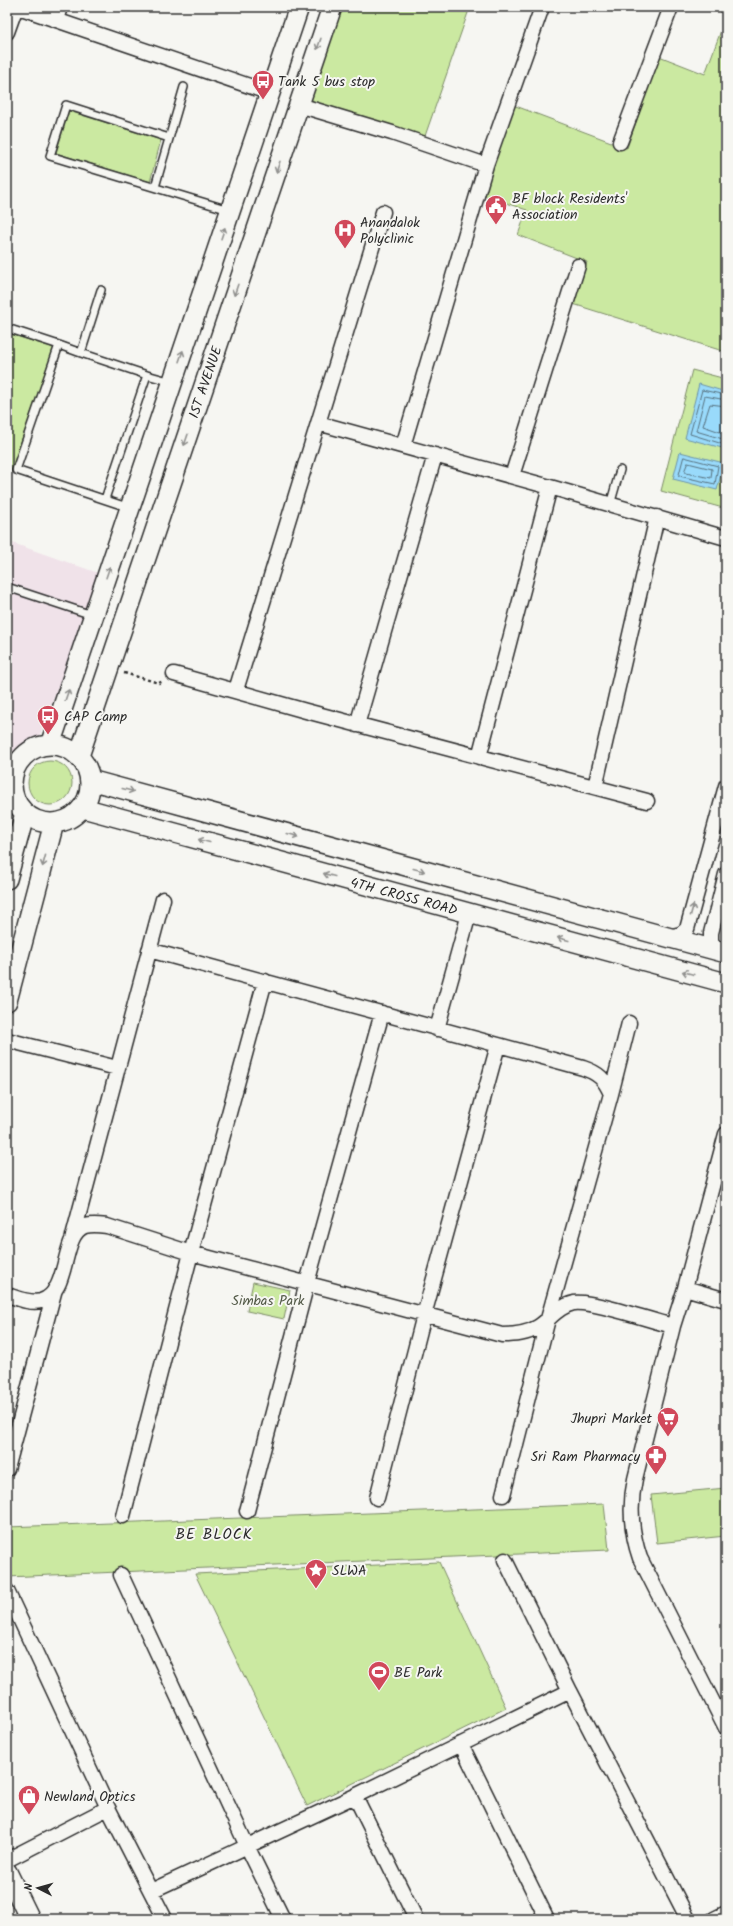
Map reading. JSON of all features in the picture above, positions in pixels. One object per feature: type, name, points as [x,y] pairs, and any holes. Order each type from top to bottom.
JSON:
[{"type":"main road","points":[[50,745],[299,7]]},
{"type":"main road","name":"1ST AVENUE","points":[[79,756],[332,7]]},
{"type":"main road","points":[[239,185],[269,195]]},
{"type":"main road","points":[[50,745],[68,748],[79,756],[87,768],[90,780],[90,792],[83,808],[75,815],[61,822],[54,823],[34,820],[25,813],[10,788],[13,775],[13,760],[40,746],[50,745]]},
{"type":"main road","name":"4TH CROSS ROAD","points":[[90,780],[721,951]]},
{"type":"main road","name":"4TH CROSS ROAD","points":[[83,808],[726,983]]},
{"type":"main road","points":[[7,879],[25,813]]},
{"type":"main road","points":[[234,849],[230,845],[229,834],[232,827],[244,822]]},
{"type":"main road","points":[[7,1001],[54,823]]},
{"type":"main road","points":[[254,855],[264,850],[267,844],[266,833],[262,827]]},
{"type":"main road","points":[[597,948],[592,943],[591,933],[594,926],[606,921]]},
{"type":"main road","points":[[617,954],[626,949],[629,942],[629,932],[625,926]]},
{"type":"main road","points":[[7,1872],[30,1919]]},
{"type":"street","points":[[7,32],[17,7],[58,14],[270,93]]},
{"type":"street","points":[[403,446],[486,165],[542,7]]},
{"type":"street","points":[[620,142],[672,7]]},
{"type":"street","points":[[299,105],[392,133],[486,165]]},
{"type":"street","points":[[236,690],[383,212]]},
{"type":"street","points":[[512,476],[578,266]]},
{"type":"street","points":[[318,423],[512,476],[726,538]]},
{"type":"street","points":[[357,724],[436,455]]},
{"type":"street","points":[[479,756],[550,487]]},
{"type":"street","points":[[595,787],[657,517]]},
{"type":"street","points":[[174,674],[647,801]]},
{"type":"street","points":[[669,937],[681,934],[687,929],[726,786]]},
{"type":"street","points":[[721,951],[711,941],[711,932],[726,874]]},
{"type":"street","points":[[7,1469],[55,1289],[63,1270],[69,1249],[163,899]]},
{"type":"street","points":[[437,1029],[469,914]]},
{"type":"street","points":[[150,950],[594,1072],[603,1078],[611,1094]]},
{"type":"street","points":[[123,1516],[191,1253],[265,981]]},
{"type":"street","points":[[247,1511],[307,1283],[382,1013]]},
{"type":"street","points":[[503,1495],[548,1319],[611,1094],[629,1023]]},
{"type":"street","points":[[7,1040],[117,1068]]},
{"type":"street","points":[[377,1498],[424,1315],[498,1045]]},
{"type":"street","points":[[726,1134],[685,1288],[673,1326],[632,1492],[631,1503],[634,1540],[640,1558],[726,1728]]},
{"type":"street","points":[[69,1249],[76,1233],[84,1226],[94,1224],[107,1226],[191,1253],[502,1335],[515,1335],[528,1332],[562,1308],[574,1303],[590,1304],[673,1326]]},
{"type":"street","points":[[685,1288],[726,1300]]},
{"type":"street","points":[[7,1295],[35,1301],[42,1300],[55,1289]]},
{"type":"street","points":[[505,1560],[688,1919]]},
{"type":"street","points":[[121,1575],[247,1846],[283,1919]]},
{"type":"street","points":[[7,1591],[108,1808],[165,1919]]},
{"type":"street","points":[[151,1891],[355,1796],[570,1690]]},
{"type":"street","points":[[461,1744],[547,1919]]},
{"type":"street","points":[[355,1796],[416,1919]]},
{"type":"street","points":[[7,1860],[108,1808]]},
{"type":"street","points":[[714,1919],[726,1913]]},
{"type":"lane","points":[[154,188],[184,87]]},
{"type":"lane","points":[[169,138],[66,105],[50,156],[231,210]]},
{"type":"lane","points":[[81,353],[101,290]]},
{"type":"lane","points":[[7,328],[172,382]]},
{"type":"lane","points":[[59,345],[16,470],[130,508]]},
{"type":"lane","points":[[105,499],[148,375]]},
{"type":"lane","points":[[610,505],[620,470]]},
{"type":"lane","points":[[7,587],[94,615]]},
{"type":"path","points":[[108,669],[159,683],[174,674]]},
{"type":"shaded area","points":[[7,541],[101,574],[39,737],[11,753],[7,752]]},
{"type":"green space","points":[[341,7],[470,7],[425,136],[310,102]]},
{"type":"green space","points":[[726,17],[726,352],[573,304],[587,262],[518,235],[527,210],[481,195],[513,105],[627,148],[659,56],[705,74]]},
{"type":"green space","points":[[69,111],[161,140],[150,182],[56,153]]},
{"type":"green space","points":[[7,333],[54,348],[7,482]]},
{"type":"green space","points":[[692,370],[726,379],[726,495],[723,508],[661,491]]},
{"type":"green space","points":[[50,761],[62,765],[68,771],[72,783],[68,795],[62,801],[50,805],[38,801],[32,795],[28,783],[32,771],[38,765]]},
{"type":"green space","name":"Simbas Park","points":[[253,1282],[290,1290],[284,1319],[247,1311]]},
{"type":"green space","points":[[726,1488],[726,1536],[657,1543],[651,1495]]},
{"type":"green space","points":[[604,1504],[609,1550],[7,1577],[7,1527]]},
{"type":"green space","points":[[439,1562],[506,1708],[307,1806],[195,1574]]},
{"type":"water","points":[[699,384],[726,392],[726,449],[685,438]]},
{"type":"water","points":[[680,452],[724,463],[717,490],[673,479]]},
{"type":"place","name":"Tank 5 bus stop","points":[[263,100]]},
{"type":"place","name":"BF block Residents' Association","points":[[496,226]]},
{"type":"place","name":"Anandalok Polyclinic","points":[[345,250]]},
{"type":"place","name":"CAP Camp","points":[[48,736]]},
{"type":"place","name":"Jhupri Market","points":[[668,1438]]},
{"type":"place","name":"Sri Ram Pharmacy","points":[[656,1476]]},
{"type":"place","name":"SLWA","points":[[316,1590]]},
{"type":"place","name":"BE Park","points":[[379,1692]]},
{"type":"place","name":"Newland Optics","points":[[29,1816]]},
{"type":"district","name":"BE BLOCK","points":[[214,1534]]}]
